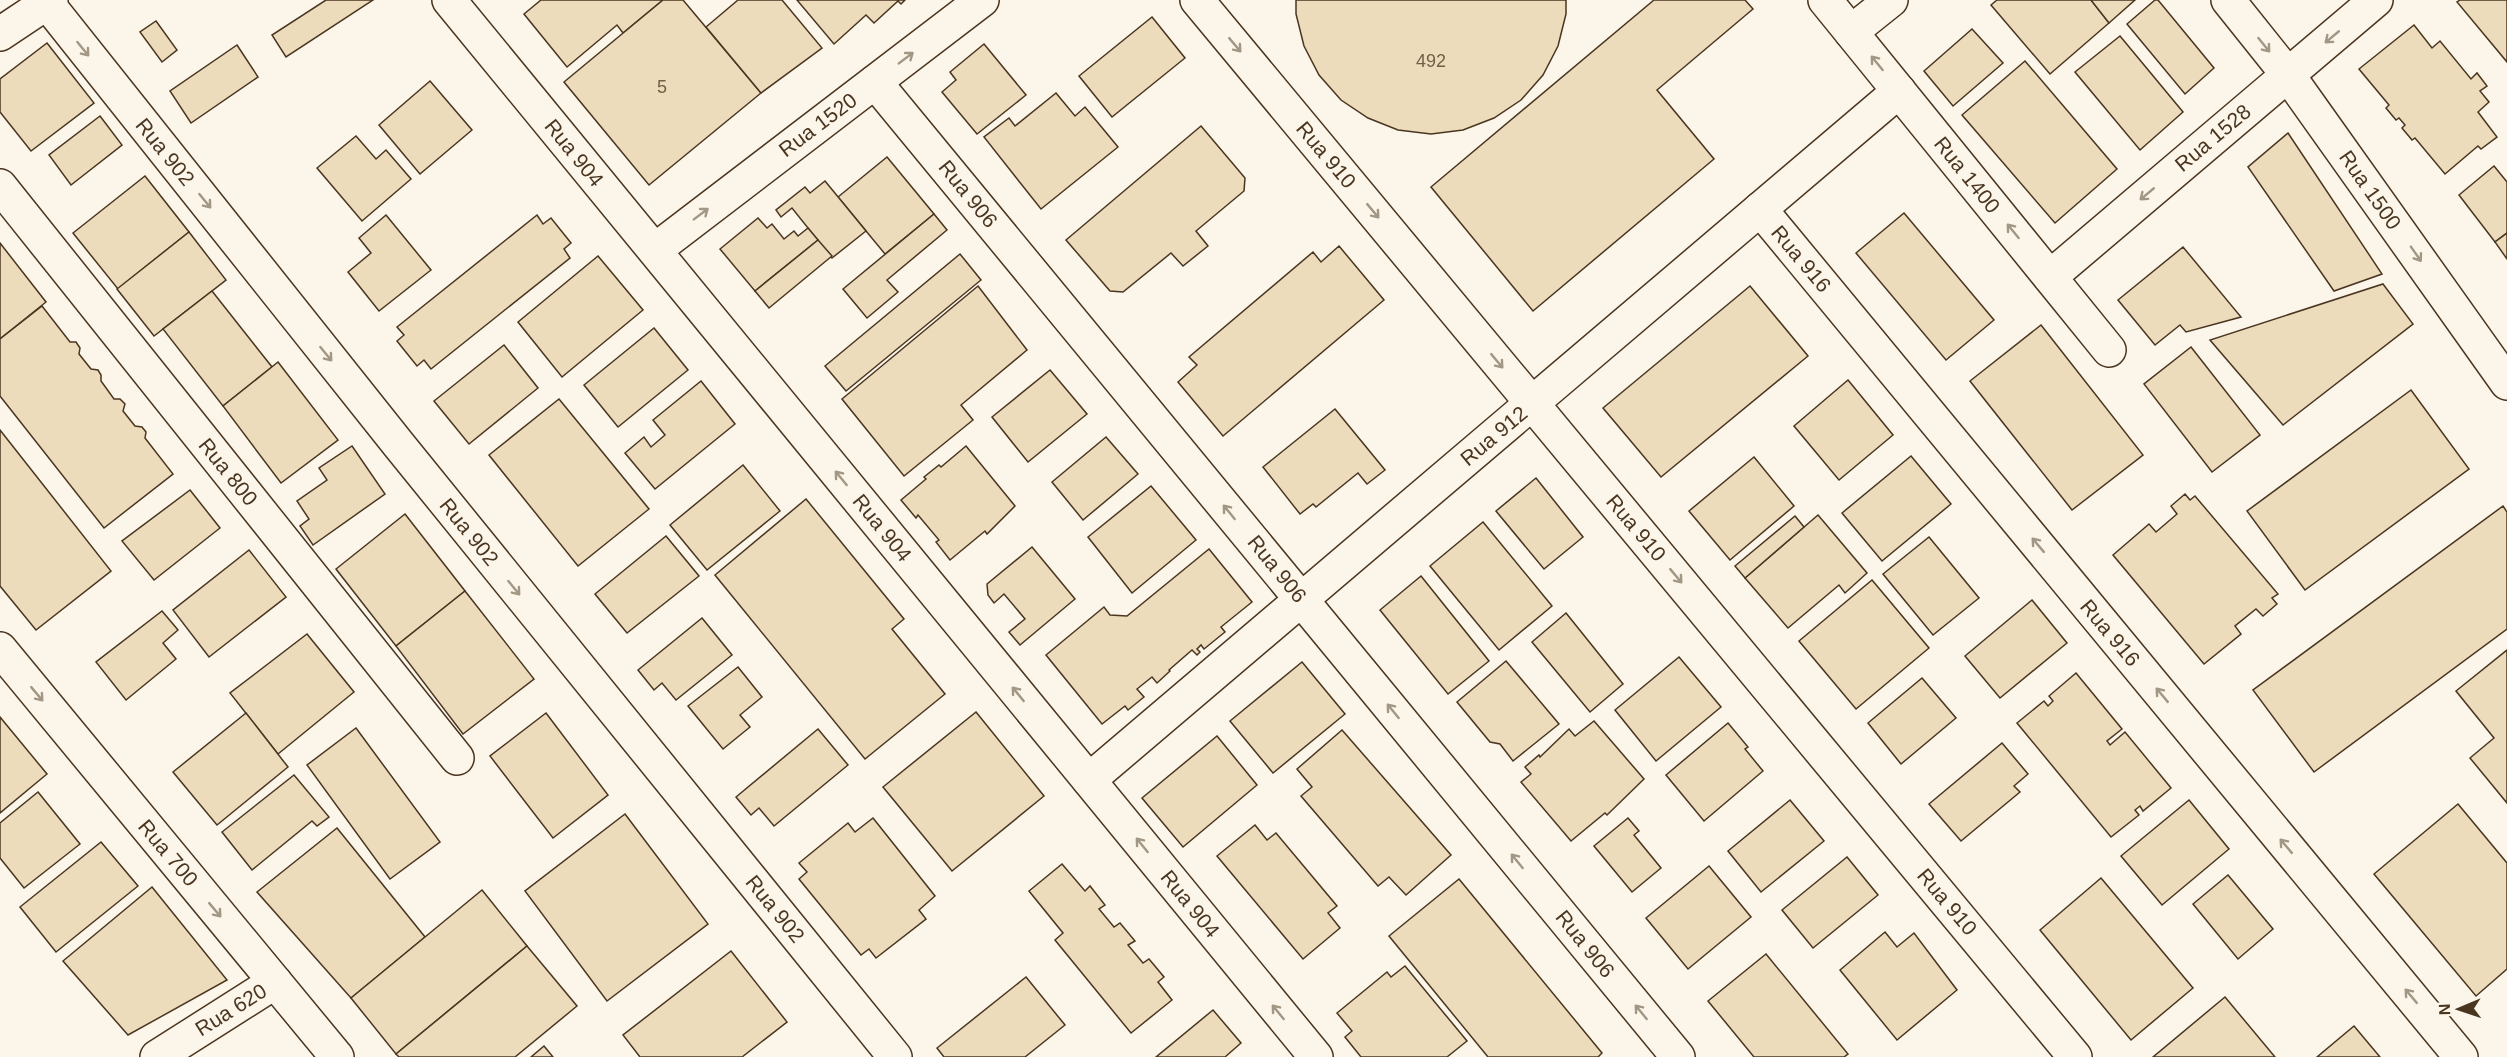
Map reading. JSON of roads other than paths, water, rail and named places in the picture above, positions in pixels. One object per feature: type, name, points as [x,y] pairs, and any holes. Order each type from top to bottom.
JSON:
[{"type":"street","name":"Rua 904","points":[[449,0],[1316,1057]]},
{"type":"street","name":"Rua 910","points":[[1197,0],[2075,1057]]},
{"type":"street","name":"Rua 1400","points":[[1825,0],[2109,350]]},
{"type":"street","points":[[1851,32],[1891,0]]},
{"type":"street","name":"Rua 1500","points":[[2228,0],[2288,75],[2507,383]]},
{"type":"street","name":"Rua 1528","points":[[2050,277],[2376,0]]},
{"type":"street","points":[[0,34],[49,1]]},
{"type":"street","name":"Rua 902","points":[[49,1],[399,445],[895,1057]]},
{"type":"street","name":"Rua 1520","points":[[655,250],[875,82],[972,3]]},
{"type":"street","name":"Rua 906","points":[[875,82],[1678,1057]]},
{"type":"street","name":"Rua 912","points":[[1089,780],[1899,92]]},
{"type":"street","name":"Rua 800","points":[[0,186],[457,758]]},
{"type":"street","name":"Rua 916","points":[[1760,209],[2461,1057]]},
{"type":"street","name":"Rua 700","points":[[0,649],[337,1057]]},
{"type":"street","name":"Rua 620","points":[[157,1057],[275,982]]}]
